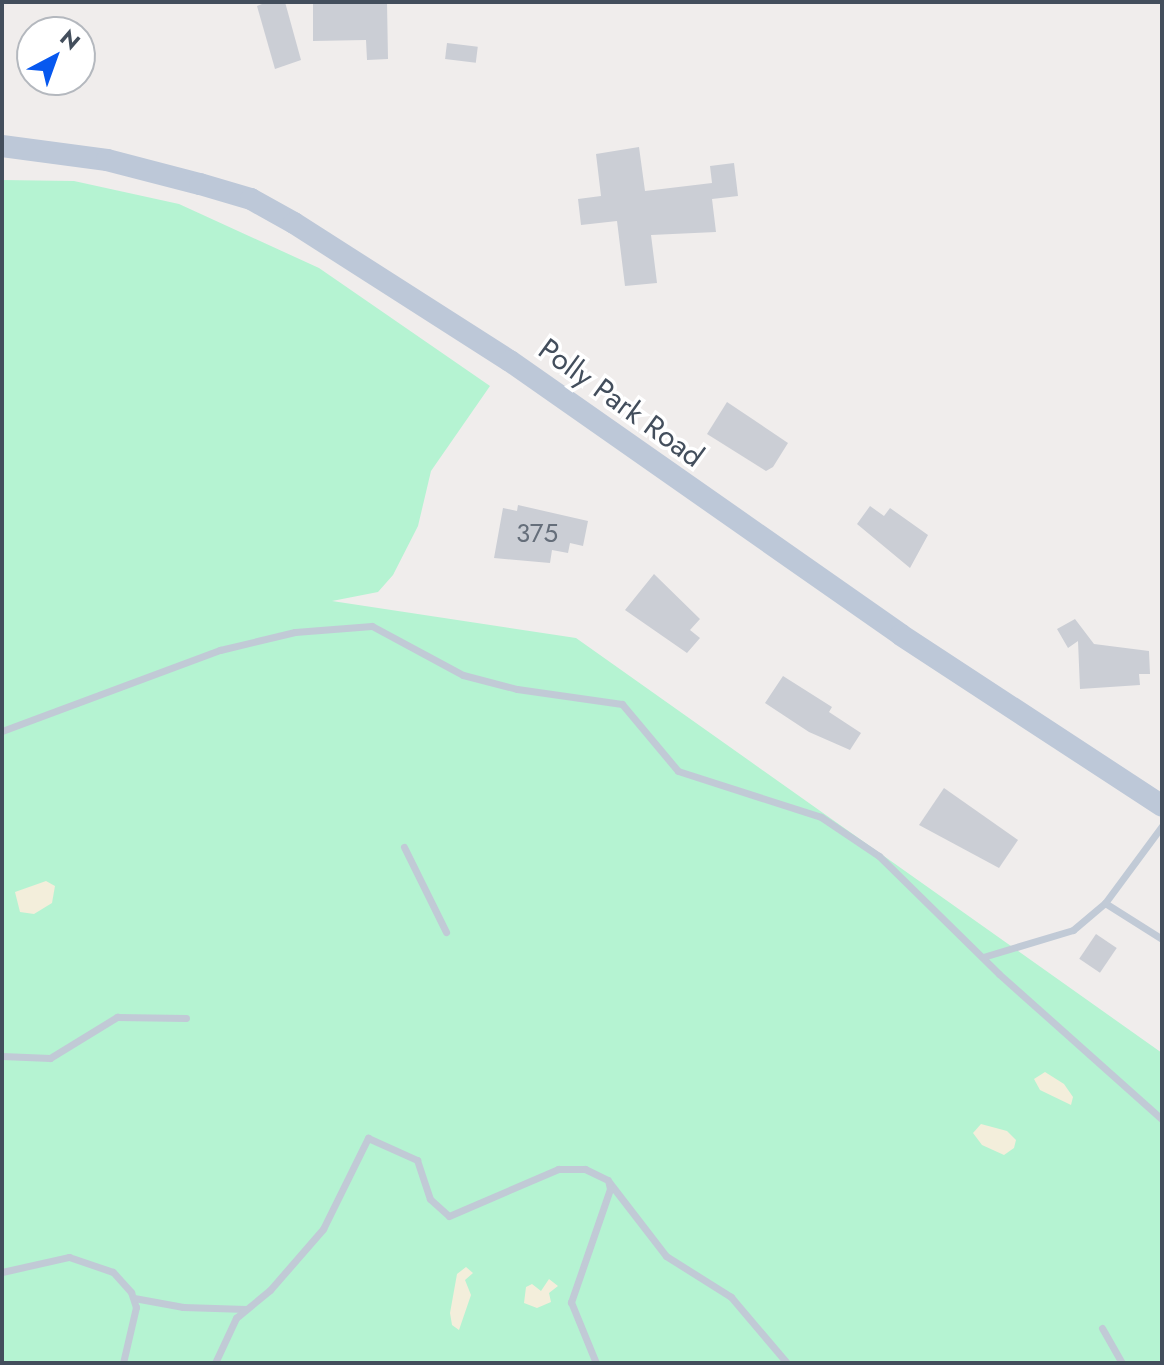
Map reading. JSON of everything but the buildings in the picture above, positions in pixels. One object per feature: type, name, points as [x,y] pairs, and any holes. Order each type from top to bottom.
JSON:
[{"type":"street","name":"Polly Park Road","points":[[2,146],[107,160],[187,180],[251,199],[294,223],[510,361],[893,630],[1162,806]]},
{"type":"lane","points":[[2,731],[220,650],[295,632],[372,626],[463,675],[517,689],[622,704],[678,771],[821,817],[846,830],[1162,1119]]},
{"type":"lane","points":[[983,957],[1073,930],[1105,903],[1162,826]]},
{"type":"lane","points":[[404,847],[446,932]]},
{"type":"lane","points":[[1105,903],[1162,939]]},
{"type":"lane","points":[[2,1056],[50,1058],[117,1017],[186,1018]]},
{"type":"lane","points":[[215,1363],[228,1332],[246,1309],[270,1290],[323,1229],[368,1138],[417,1160],[434,1205],[449,1216],[558,1169],[585,1169],[608,1180],[666,1256],[731,1297],[787,1363]]},
{"type":"lane","points":[[596,1363],[571,1302],[610,1189],[608,1180]]},
{"type":"lane","points":[[2,1274],[79,1258],[113,1272],[134,1298],[183,1307],[246,1309]]},
{"type":"lane","points":[[123,1363],[134,1298]]},
{"type":"lane","points":[[1102,1328],[1122,1363]]},
{"type":"green space","points":[[2,180],[74,181],[179,204],[319,268],[490,386],[431,471],[418,526],[393,575],[378,592],[332,601],[576,638],[1162,1053],[1162,1363],[2,1363]]},
{"type":"sand","points":[[46,881],[55,886],[52,903],[34,914],[20,912],[15,892]]},
{"type":"sand","points":[[1045,1072],[1064,1084],[1073,1097],[1071,1105],[1040,1090],[1034,1079]]},
{"type":"sand","points":[[981,1124],[1007,1131],[1016,1140],[1014,1148],[1004,1155],[982,1145],[973,1133]]},
{"type":"sand","points":[[466,1267],[473,1273],[465,1280],[471,1295],[459,1330],[452,1325],[450,1313],[457,1274]]},
{"type":"sand","points":[[549,1279],[558,1286],[549,1293],[551,1302],[537,1308],[524,1303],[526,1287],[532,1284],[541,1291]]}]
